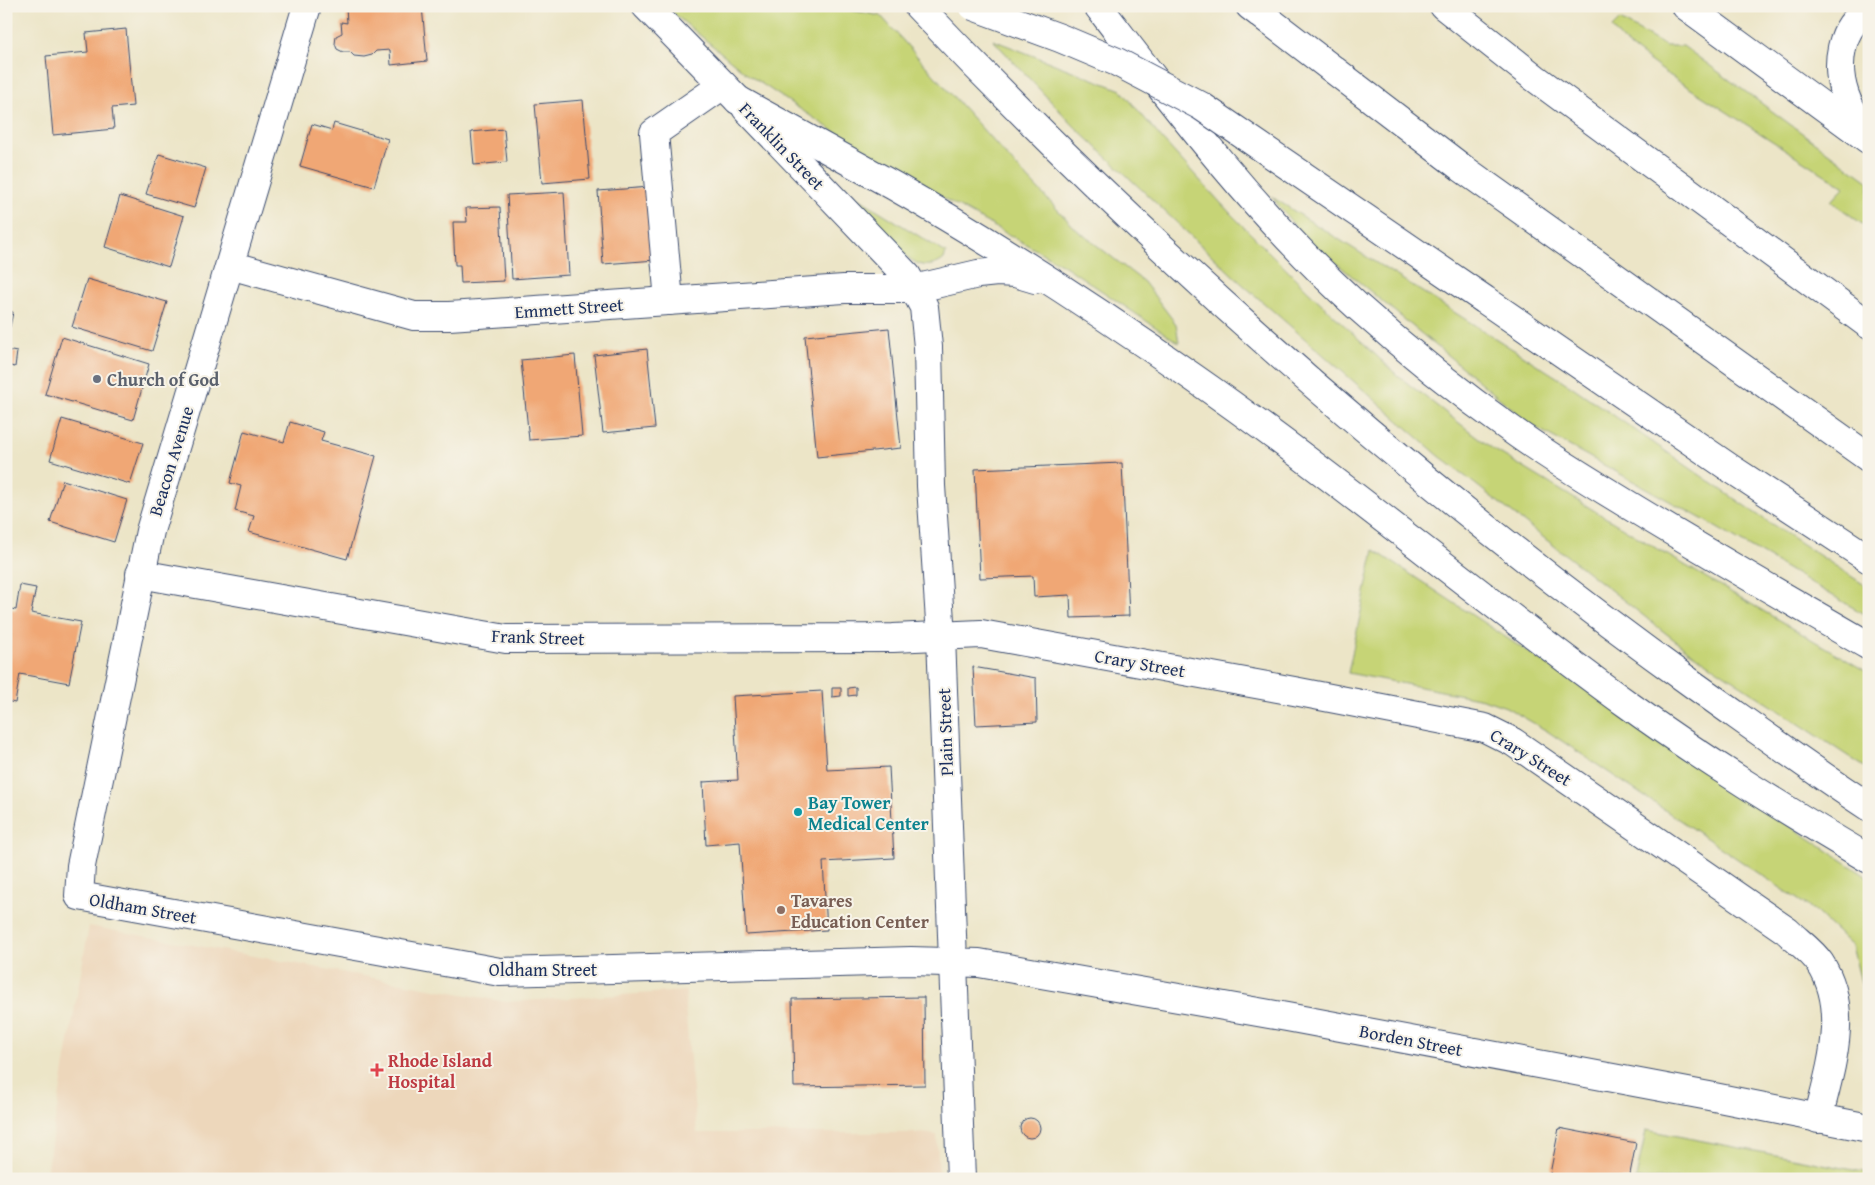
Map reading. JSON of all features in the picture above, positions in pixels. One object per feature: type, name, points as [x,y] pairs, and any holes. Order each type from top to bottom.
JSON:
[{"type":"main road","name":"Beacon Avenue","points":[[79,896],[82,866],[150,531],[307,6]]},
{"type":"main road","name":"Franklin Street","points":[[646,6],[907,276],[914,289]]},
{"type":"main road","points":[[918,6],[1058,149],[1158,245],[1346,414],[1443,494],[1644,649],[1869,807]]},
{"type":"main road","points":[[973,6],[1060,38],[1117,62],[1201,106],[1730,468],[1869,559]]},
{"type":"main road","points":[[1098,6],[1224,169],[1267,216],[1356,305],[1407,349],[1513,431],[1573,471],[1869,646]]},
{"type":"main road","points":[[1250,6],[1462,168],[1869,458]]},
{"type":"main road","points":[[1444,6],[1535,78],[1862,319]]},
{"type":"main road","points":[[1686,6],[1869,139]]},
{"type":"main road","points":[[1869,10],[1862,14],[1844,36],[1839,69],[1845,96],[1869,139]]},
{"type":"main road","points":[[669,301],[654,133],[730,93],[979,237],[1193,377],[1260,425],[1552,649],[1637,711],[1704,758],[1869,859]]},
{"type":"main road","name":"Emmett Street","points":[[230,265],[414,316],[449,316],[844,289],[914,289],[978,274],[997,272],[1015,274],[1056,286]]},
{"type":"main road","name":"Plain Street","points":[[914,289],[924,307],[928,347],[931,480],[941,636],[961,1179]]},
{"type":"main road","name":"Frank Street","points":[[140,574],[506,639],[941,636]]},
{"type":"main road","name":"Crary Street","points":[[941,636],[981,634],[1294,691],[1485,728],[1514,742],[1787,931],[1820,963],[1834,994],[1836,1038],[1818,1119]]},
{"type":"main road","name":"Oldham Street","points":[[79,896],[500,972],[910,961],[952,963]]},
{"type":"main road","name":"Borden Street","points":[[952,963],[979,963],[1287,1017],[1869,1128]]},
{"type":"shaded area","name":"Rhode Island Hospital","points":[[89,926],[506,1002],[686,991],[685,1007],[697,1133],[922,1133],[937,1135],[939,1179],[45,1179]]},
{"type":"green space","points":[[673,6],[829,6],[881,16],[1013,163],[1077,230],[1144,282],[1176,324],[1179,343],[1065,266],[891,169],[747,74],[674,14]]},
{"type":"green space","points":[[1620,20],[1666,46],[1683,46],[1869,182],[1869,229],[1831,201],[1844,187],[1666,73],[1624,42],[1612,28]]},
{"type":"green space","points":[[993,40],[1121,90],[1162,139],[1230,213],[1308,291],[1398,376],[1493,449],[1659,550],[1869,673],[1869,770],[1686,649],[1438,455],[1241,283],[1075,127]]},
{"type":"green space","points":[[852,194],[946,253],[944,259],[939,263],[929,265],[922,265],[912,260],[882,235],[847,199]]},
{"type":"green space","points":[[1272,197],[1574,388],[1758,515],[1869,588],[1869,617],[1702,519],[1533,426],[1301,234]]},
{"type":"green space","points":[[1374,550],[1869,878],[1869,1083],[1866,1069],[1868,1041],[1864,994],[1852,946],[1815,911],[1547,731],[1506,707],[1483,699],[1348,673]]},
{"type":"green space","points":[[1646,1130],[1869,1173],[1869,1179],[1636,1179]]},
{"type":"building","points":[[346,6],[422,6],[427,61],[391,65],[390,50],[376,51],[372,55],[364,57],[354,56],[350,52],[343,52],[337,49],[335,44],[336,36],[342,33],[341,22],[347,23]]},
{"type":"building","points":[[126,29],[133,106],[112,108],[114,129],[53,135],[46,56],[88,52],[86,33]]},
{"type":"building","points":[[583,100],[590,179],[542,183],[535,104]]},
{"type":"building","points":[[334,123],[388,139],[374,187],[300,166],[312,124],[332,130]]},
{"type":"building","points":[[504,129],[507,162],[474,165],[471,132]]},
{"type":"building","points":[[159,154],[206,168],[194,208],[146,194]]},
{"type":"building","points":[[650,187],[656,260],[603,264],[598,191]]},
{"type":"building","points":[[564,192],[569,275],[512,279],[507,195]]},
{"type":"building","points":[[120,196],[184,216],[169,267],[105,247]]},
{"type":"building","points":[[500,207],[504,281],[461,283],[460,265],[455,265],[453,222],[467,222],[466,208]]},
{"type":"building","points":[[87,279],[167,302],[152,351],[72,327]]},
{"type":"building","points":[[6,311],[13,312],[10,327],[6,326]]},
{"type":"building","points":[[889,328],[901,448],[817,457],[805,336]]},
{"type":"building","name":"Church of God","points":[[62,337],[149,364],[133,420],[45,394]]},
{"type":"building","points":[[647,349],[655,428],[603,433],[594,355]]},
{"type":"building","points":[[6,350],[17,352],[15,367],[6,365]]},
{"type":"building","points":[[575,355],[582,436],[529,440],[521,360]]},
{"type":"building","points":[[62,419],[143,443],[130,484],[50,460]]},
{"type":"building","points":[[290,422],[324,432],[321,441],[376,456],[347,559],[249,532],[254,516],[235,511],[241,486],[230,483],[244,431],[284,442]]},
{"type":"building","points":[[1122,463],[1129,616],[1071,618],[1070,595],[1034,597],[1033,576],[980,578],[975,469]]},
{"type":"building","points":[[63,480],[127,500],[114,542],[50,522]]},
{"type":"building","points":[[20,585],[36,588],[31,613],[81,622],[69,683],[20,674],[15,703],[6,701],[6,608],[16,610]]},
{"type":"building","points":[[973,667],[1036,678],[1037,722],[976,725]]},
{"type":"building","points":[[856,687],[856,695],[848,696],[848,688]]},
{"type":"building","points":[[832,688],[841,688],[841,696],[832,697]]},
{"type":"building","name":"Bay Tower Medical Center","points":[[822,691],[827,770],[889,767],[894,858],[823,862],[827,930],[746,935],[740,842],[706,845],[703,782],[738,780],[733,696]]},
{"type":"building","points":[[924,997],[925,1085],[794,1087],[792,999]]},
{"type":"building","points":[[1030,1118],[1037,1121],[1040,1128],[1037,1135],[1030,1138],[1023,1135],[1020,1128],[1023,1121]]},
{"type":"building","points":[[1559,1128],[1636,1143],[1629,1179],[1549,1179]]},
{"type":"place","name":"Church of God","points":[[97,379]]},
{"type":"place","name":"Bay Tower Medical Center","points":[[798,812]]},
{"type":"place","name":"Tavares Education Center","points":[[781,910]]},
{"type":"place","name":"Rhode Island Hospital","points":[[377,1070]]}]
